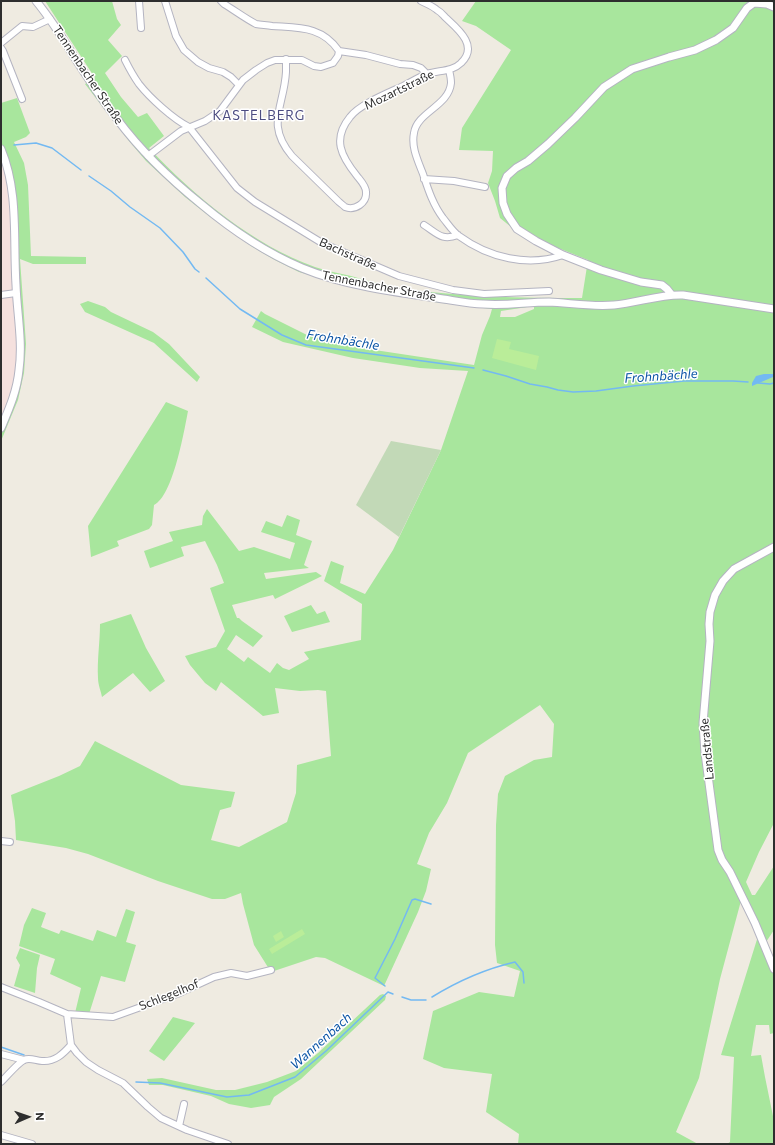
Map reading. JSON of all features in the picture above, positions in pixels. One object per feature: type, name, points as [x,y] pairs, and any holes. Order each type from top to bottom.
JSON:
[{"type":"street","name":"Tennenbacher Straße","points":[[36,1],[50,19],[118,121],[148,156],[189,195],[230,227],[251,242],[288,262],[314,273],[331,278],[406,294],[482,304],[504,305],[561,302],[581,305],[614,305],[647,300],[671,294]]},
{"type":"street","points":[[139,1],[141,28]]},
{"type":"street","points":[[165,1],[176,36],[184,50],[198,62],[209,68],[223,72],[239,85]]},
{"type":"street","points":[[221,1],[257,24],[312,30],[331,40],[339,51],[366,55],[421,68],[427,74]]},
{"type":"street","name":"Mozartstraße","points":[[286,60],[286,72],[277,123],[281,141],[292,156],[338,201],[346,207],[352,208],[360,205],[364,201],[366,192],[365,187],[343,155],[340,140],[343,125],[352,114],[366,104],[427,74],[449,70],[461,63],[468,52],[464,34],[438,10],[421,1]]},
{"type":"street","points":[[774,7],[767,4],[754,4],[747,8],[732,28],[716,40],[695,50],[632,69],[604,87],[548,144],[507,176],[502,188],[503,203],[507,214],[517,229],[563,255],[601,270],[641,282],[662,285],[671,294],[774,309]]},
{"type":"street","points":[[1,43],[22,26],[33,27],[50,19]]},
{"type":"street","points":[[1,48],[4,51],[22,99]]},
{"type":"street","points":[[148,156],[180,131],[205,121],[220,111],[239,85],[249,75],[267,63],[275,60],[302,60],[314,66],[321,67],[333,63],[338,56],[339,51]]},
{"type":"street","name":"Bachstraße","points":[[125,60],[139,83],[154,100],[180,122],[189,127],[237,188],[255,202],[322,243],[399,276],[453,290],[484,294],[549,292]]},
{"type":"street","points":[[449,70],[451,82],[449,89],[443,99],[417,124],[414,131],[413,140],[424,180],[436,208],[458,235],[468,242],[504,258],[528,260],[551,259],[563,255]]},
{"type":"street","points":[[1,149],[10,176],[13,196],[16,293],[20,347],[20,368],[16,391],[1,428]]},
{"type":"street","points":[[424,180],[454,181],[485,187]]},
{"type":"street","points":[[424,225],[444,238],[450,238],[458,235]]},
{"type":"street","points":[[1,295],[16,293]]},
{"type":"street","name":"Landstraße","points":[[774,547],[734,569],[723,581],[715,595],[710,612],[710,641],[703,723],[705,753],[718,850],[755,923],[774,969]]},
{"type":"street","points":[[1,841],[10,842]]},
{"type":"street","name":"Schlegelhof","points":[[1,987],[67,1014],[113,1017],[177,994],[214,976],[231,973],[247,976],[270,970]]},
{"type":"street","points":[[67,1014],[71,1045],[77,1053],[92,1066],[122,1083],[161,1118],[228,1144]]},
{"type":"street","points":[[1,1054],[24,1060],[53,1060],[63,1054],[71,1045]]},
{"type":"street","points":[[1,1082],[24,1060]]},
{"type":"street","points":[[179,1126],[184,1104]]},
{"type":"street","points":[[1,1135],[32,1144]]},
{"type":"shaded area","points":[[1,157],[10,191],[19,357],[16,386],[1,424]]},
{"type":"green space","points":[[45,1],[112,1],[117,19],[121,25],[108,40],[122,56],[105,73],[121,97],[138,117],[147,113],[164,136],[149,148],[185,184],[205,201],[247,232],[269,246],[292,258],[315,267],[398,288],[490,296],[582,298],[588,260],[516,231],[500,218],[488,183],[492,171],[493,151],[459,150],[462,128],[511,50],[476,26],[462,21],[476,1],[774,1],[774,823],[746,882],[752,895],[755,895],[774,866],[774,930],[764,945],[774,969],[774,1033],[770,1034],[769,1025],[756,1025],[751,1056],[761,1055],[774,1121],[774,1144],[727,1144],[730,1142],[734,1057],[721,1055],[759,933],[742,897],[720,979],[699,1078],[676,1132],[698,1144],[518,1144],[519,1134],[486,1112],[492,1074],[444,1068],[423,1059],[433,1011],[479,992],[514,997],[520,971],[497,963],[495,945],[496,825],[498,794],[505,776],[534,760],[552,757],[554,724],[540,705],[468,753],[447,803],[429,833],[417,864],[431,869],[426,891],[384,986],[325,958],[316,957],[271,972],[254,945],[241,893],[225,899],[212,899],[158,881],[88,854],[66,848],[16,840],[11,795],[80,766],[95,741],[181,785],[235,792],[231,807],[220,810],[211,840],[239,847],[287,822],[296,793],[297,765],[331,756],[326,691],[300,691],[275,688],[279,713],[263,716],[221,682],[216,691],[205,683],[190,665],[185,656],[216,647],[225,631],[210,588],[224,583],[217,565],[205,541],[181,547],[184,556],[150,568],[144,551],[173,541],[169,532],[202,525],[203,516],[207,509],[239,551],[254,547],[290,559],[295,543],[261,532],[266,521],[282,527],[287,515],[300,520],[296,535],[312,541],[304,565],[309,568],[264,573],[266,579],[316,572],[322,576],[275,599],[273,595],[232,605],[237,618],[263,636],[253,647],[236,635],[227,649],[244,662],[248,657],[270,673],[277,663],[283,668],[289,670],[309,659],[304,652],[361,640],[362,604],[324,581],[331,561],[344,566],[340,583],[365,594],[393,550],[441,450],[468,371],[420,368],[353,358],[283,342],[252,327],[261,311],[309,336],[368,349],[474,365],[482,335],[492,309],[435,302],[341,284],[299,272],[273,259],[251,246],[209,216],[185,197],[146,161],[85,84],[95,78]],"holes":[[[534,306],[534,309],[515,317],[500,317],[501,311]]]},
{"type":"green space","points":[[17,98],[30,133],[26,137],[14,142],[24,163],[28,185],[31,256],[86,257],[86,264],[33,264],[20,259],[26,344],[24,373],[18,400],[1,441],[1,424],[16,386],[19,357],[10,191],[1,157],[1,103]]},
{"type":"green space","points":[[88,301],[105,307],[111,312],[153,332],[169,344],[200,377],[197,382],[154,343],[85,312],[80,304]]},
{"type":"green space","points":[[497,339],[511,342],[509,349],[539,356],[536,370],[492,358]]},
{"type":"green space","points":[[166,402],[188,411],[177,462],[167,489],[161,499],[154,505],[152,525],[149,529],[117,541],[119,546],[91,557],[88,526]]},
{"type":"green space","points":[[391,441],[441,450],[399,537],[356,505]]},
{"type":"green space","points":[[311,605],[317,614],[325,611],[330,622],[292,632],[284,616]]},
{"type":"green space","points":[[131,614],[146,648],[165,681],[150,692],[133,673],[102,697],[98,683],[100,624]]},
{"type":"green space","points":[[32,908],[46,913],[41,927],[59,934],[61,930],[93,941],[97,930],[116,937],[126,909],[135,912],[126,942],[136,945],[125,982],[101,976],[89,1014],[75,1013],[81,988],[50,974],[55,959],[19,946],[24,925]]},
{"type":"green space","points":[[302,929],[305,934],[272,954],[269,949]]},
{"type":"green space","points":[[281,931],[284,937],[276,942],[273,936]]},
{"type":"green space","points":[[20,948],[40,955],[37,968],[35,993],[14,986],[20,965],[16,958]]},
{"type":"green space","points":[[383,994],[386,996],[385,1000],[301,1079],[274,1097],[270,1105],[251,1108],[229,1104],[211,1096],[163,1085],[149,1085],[147,1079],[162,1078],[216,1090],[235,1090],[267,1082],[296,1071],[318,1053],[380,995]]},
{"type":"green space","points":[[173,1017],[195,1023],[164,1061],[149,1051]]},
{"type":"water","points":[[773,374],[773,377],[752,386],[756,376]]},
{"type":"waterway","name":"Frohnbächle","points":[[14,145],[36,143],[52,148],[81,170]]},
{"type":"waterway","name":"Frohnbächle","points":[[89,176],[160,228],[183,252],[195,269],[199,272]]},
{"type":"waterway","name":"Frohnbächle","points":[[206,278],[240,309],[282,335],[306,345],[474,368]]},
{"type":"waterway","name":"Frohnbächle","points":[[483,370],[530,384],[573,392],[596,391],[684,381],[748,382]]},
{"type":"waterway","name":"Frohnbächle","points":[[758,383],[774,383]]},
{"type":"waterway","name":"Wannenbach","points":[[385,986],[375,978],[395,939],[412,900],[415,899],[431,904]]},
{"type":"waterway","name":"Wannenbach","points":[[432,997],[472,976],[515,962],[523,972],[524,983]]},
{"type":"waterway","name":"Wannenbach","points":[[136,1082],[160,1083],[227,1097],[249,1095],[295,1077],[326,1051],[388,992],[393,994]]},
{"type":"waterway","name":"Wannenbach","points":[[402,997],[411,1000],[426,1000]]},
{"type":"waterway","name":"Wannenbach","points":[[1,1047],[24,1055]]},
{"type":"district","name":"KASTELBERG","points":[[259,116]]}]
